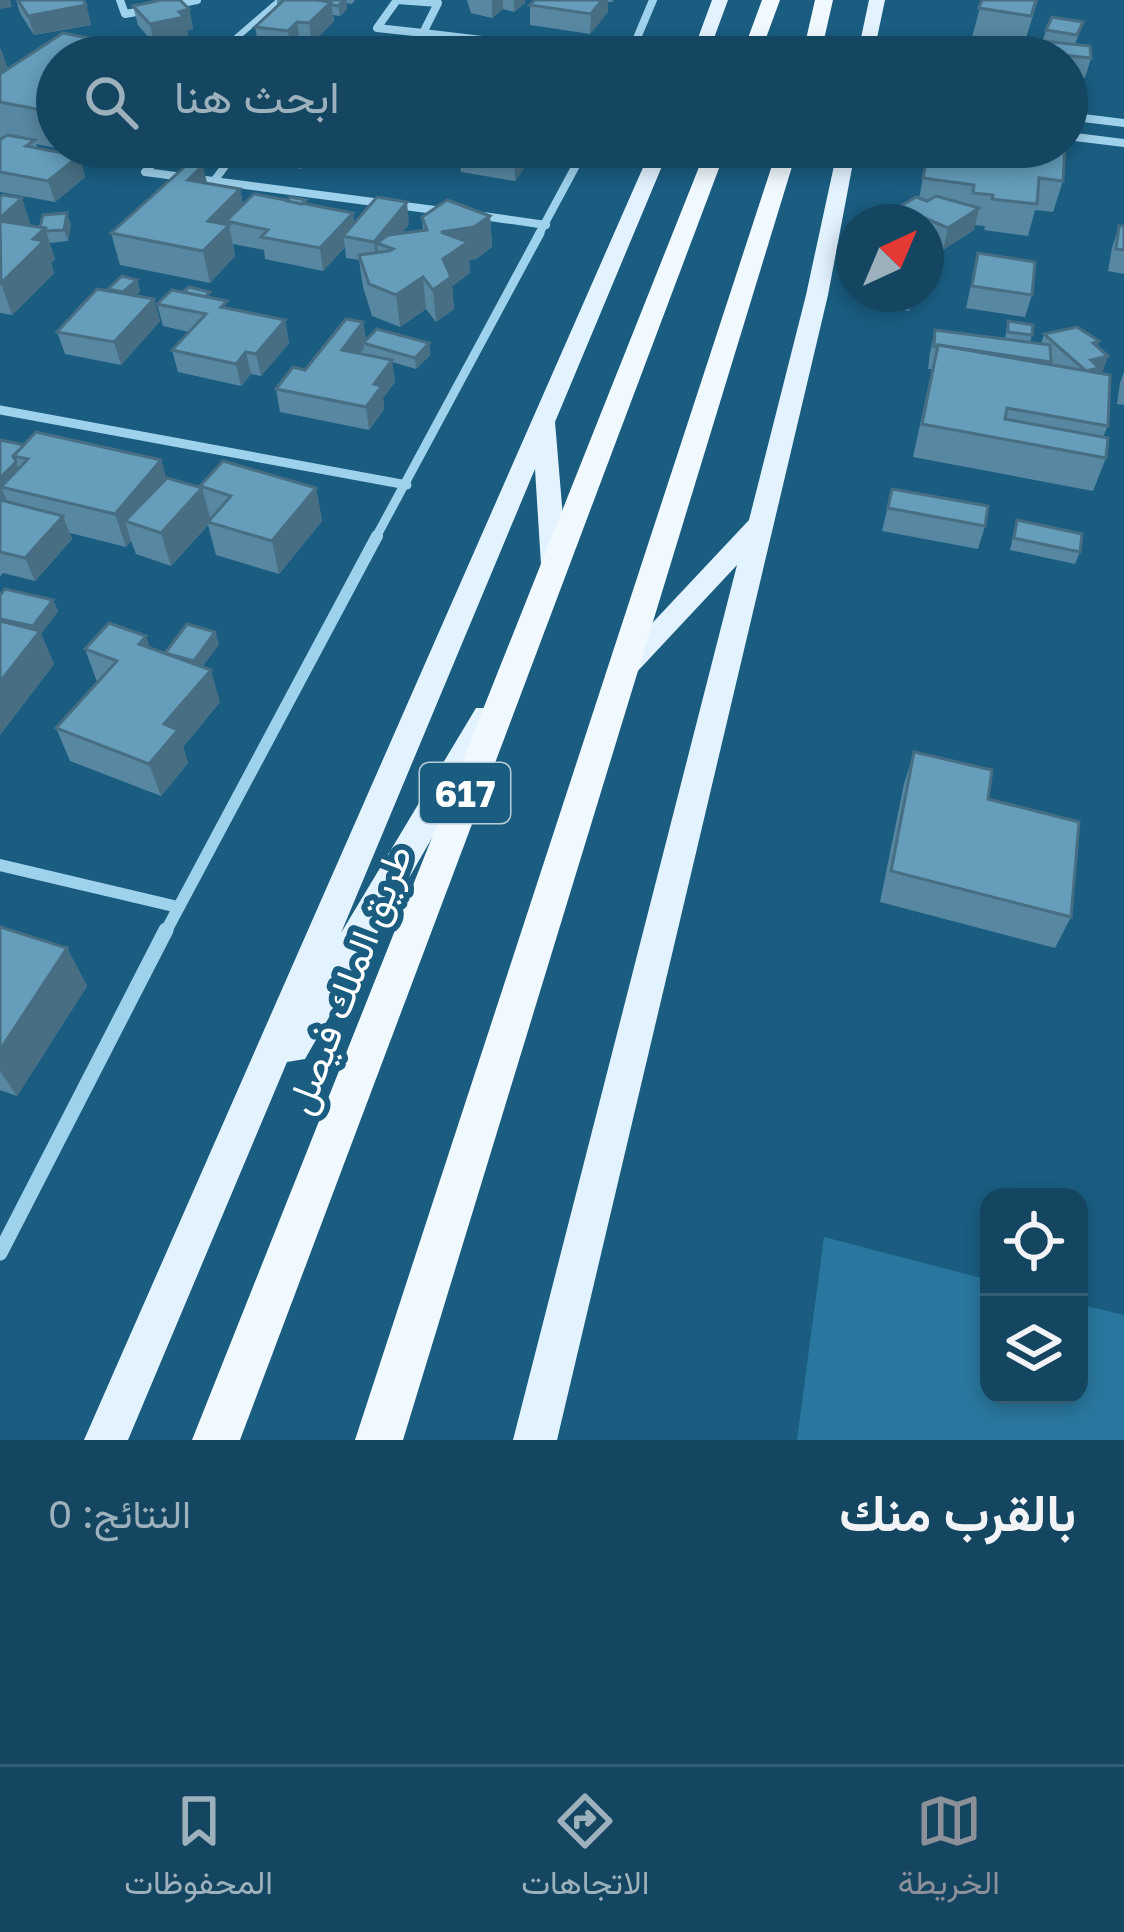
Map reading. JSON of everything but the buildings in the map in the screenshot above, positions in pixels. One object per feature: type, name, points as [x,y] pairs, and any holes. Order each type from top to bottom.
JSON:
[{"type":"highway","points":[[758,36],[771,0]]},
{"type":"highway","points":[[816,36],[824,0]]},
{"type":"highway","name":"طريق الملك فيصل","points":[[216,1440],[709,168]]},
{"type":"highway","points":[[379,1440],[781,168]]},
{"type":"main road","points":[[707,36],[720,0]]},
{"type":"main road","points":[[870,36],[877,0]]},
{"type":"main road","points":[[106,1440],[652,168]]},
{"type":"main road","points":[[535,1440],[762,522],[843,168]]},
{"type":"main road","points":[[544,419],[554,565]]},
{"type":"main road","points":[[626,667],[762,522]]},
{"type":"main road","points":[[134,1374],[279,1070],[508,680]]},
{"type":"street","points":[[120,0],[125,14],[196,0]]},
{"type":"street","points":[[423,34],[438,3],[397,0],[376,28],[423,34],[441,36]]},
{"type":"street","points":[[637,36],[652,0]]},
{"type":"street","points":[[1088,119],[1124,123]]},
{"type":"street","points":[[1088,139],[1124,143]]},
{"type":"street","points":[[150,168],[146,172],[546,225]]},
{"type":"street","points":[[214,181],[224,168]]},
{"type":"street","points":[[0,1253],[178,907],[575,168]]},
{"type":"street","points":[[0,410],[407,485]]},
{"type":"street","points":[[0,865],[178,907]]},
{"type":"lane","points":[[238,36],[280,0]]},
{"type":"shaded area","points":[[824,1237],[980,1278],[980,1404],[1088,1404],[1088,1306],[1124,1315],[1124,1440],[797,1440]]}]
